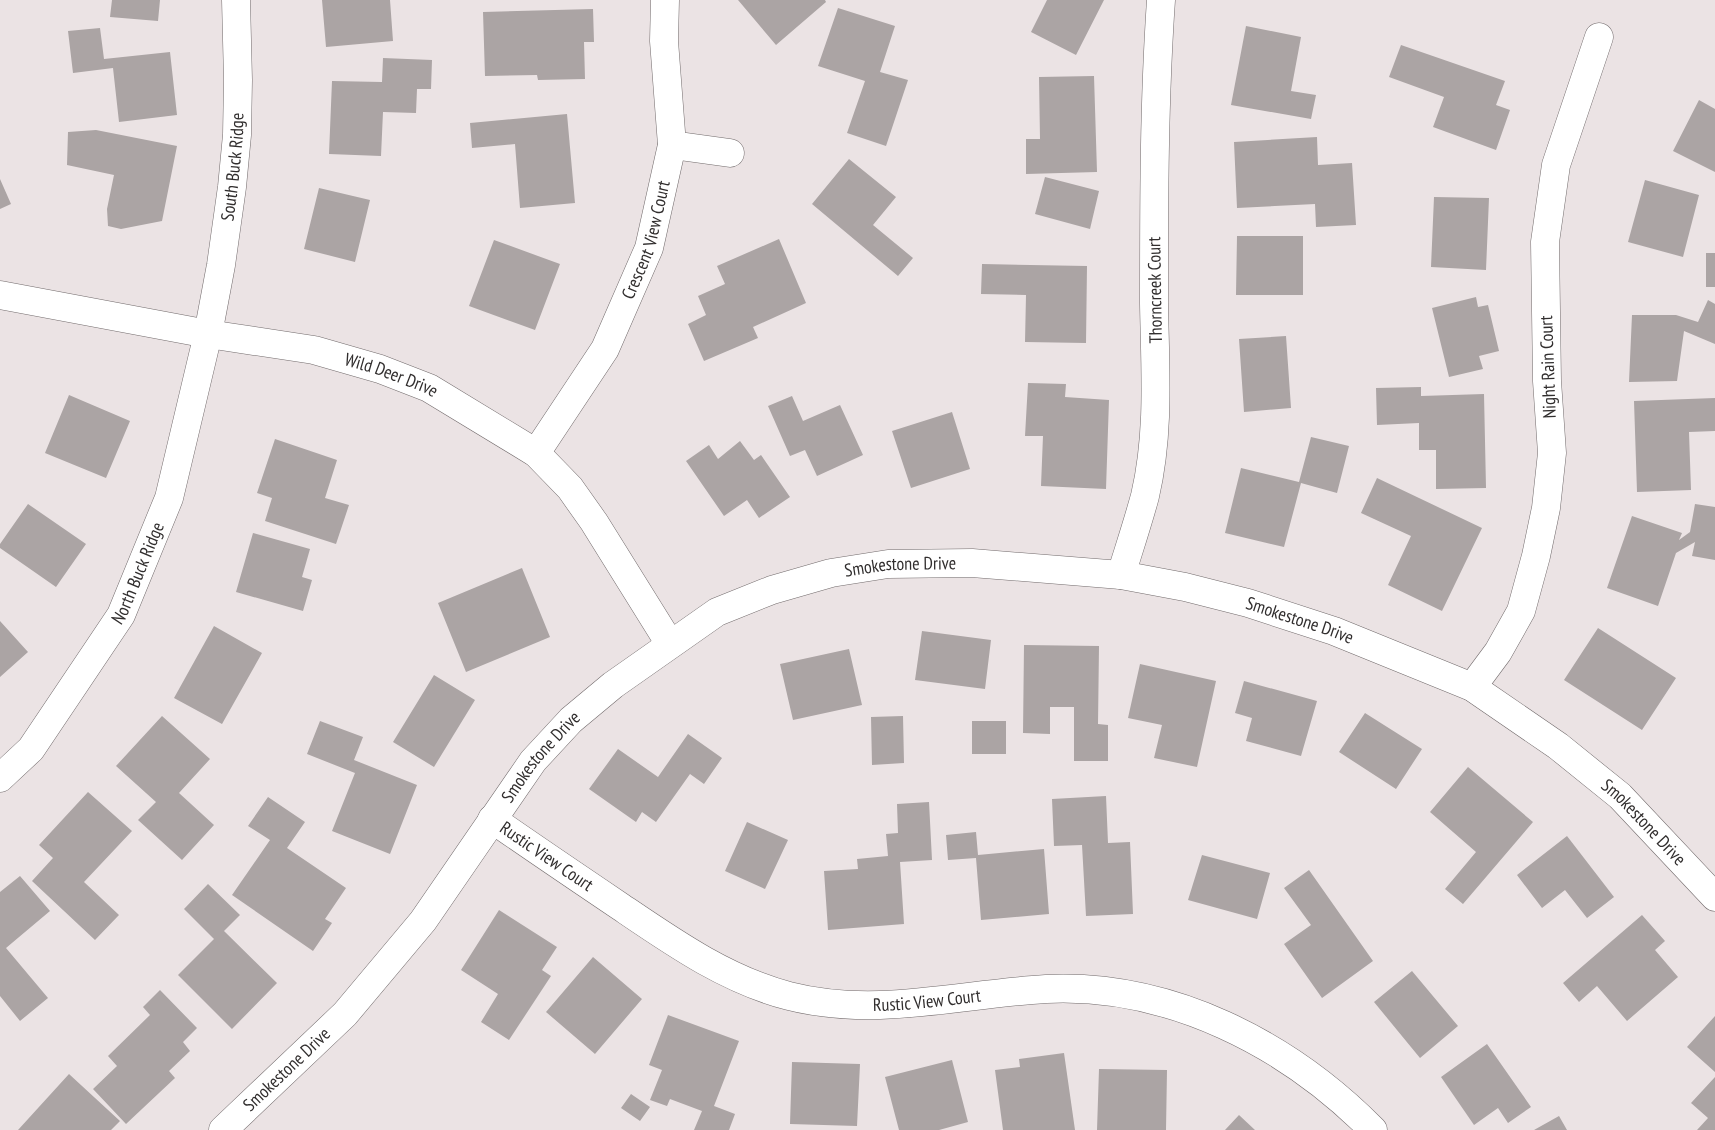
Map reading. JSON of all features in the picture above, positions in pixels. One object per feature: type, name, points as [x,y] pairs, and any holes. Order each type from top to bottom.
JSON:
[{"type":"street","name":"South Buck Ridge","points":[[208,334],[222,265],[237,136],[236,0]]},
{"type":"street","name":"Crescent View Court","points":[[536,453],[605,349],[649,248],[672,145],[664,40],[665,0]]},
{"type":"street","name":"Thorncreek Court","points":[[1121,575],[1145,495],[1154,433],[1157,374],[1154,305],[1155,84],[1161,0]]},
{"type":"street","name":"Night Rain Court","points":[[1472,687],[1498,652],[1521,611],[1546,508],[1552,453],[1547,382],[1545,242],[1556,165],[1599,37]]},
{"type":"street","points":[[672,145],[730,153]]},
{"type":"street","name":"Wild Deer Drive","points":[[0,295],[208,334],[314,350],[380,369],[429,388],[536,453],[570,488],[670,644]]},
{"type":"street","name":"North Buck Ridge","points":[[0,778],[31,749],[121,615],[169,498],[208,334]]},
{"type":"street","name":"Smokestone Drive","points":[[223,1130],[345,1014],[423,921],[533,761],[571,720],[612,684],[717,612],[772,590],[831,573],[888,564],[972,562],[1121,575],[1185,587],[1248,604],[1334,631],[1472,687],[1558,746],[1620,796],[1715,897]]},
{"type":"street","name":"Rustic View Court","points":[[492,820],[693,956],[743,980],[780,993],[830,1003],[875,1006],[919,1004],[1046,989],[1095,989],[1146,997],[1200,1013],[1243,1034],[1283,1057],[1345,1102],[1373,1130]]},
{"type":"building","points":[[112,0],[160,0],[158,21],[110,17]]},
{"type":"building","points":[[322,0],[390,0],[393,41],[326,47]]},
{"type":"building","points":[[738,0],[825,0],[826,2],[776,45]]},
{"type":"building","points":[[1047,0],[1104,0],[1076,55],[1031,32]]},
{"type":"building","points":[[838,8],[895,26],[880,72],[908,80],[886,146],[847,133],[865,81],[818,66]]},
{"type":"building","points":[[593,9],[594,42],[584,42],[585,79],[538,80],[537,75],[485,76],[483,12]]},
{"type":"building","points":[[1246,26],[1301,37],[1291,91],[1316,95],[1311,119],[1231,105]]},
{"type":"building","points":[[100,28],[104,59],[170,52],[177,115],[119,122],[113,68],[73,73],[68,31]]},
{"type":"building","points":[[1401,45],[1505,81],[1496,105],[1510,110],[1496,150],[1433,127],[1444,97],[1389,77]]},
{"type":"building","points":[[383,58],[432,60],[431,89],[417,89],[416,113],[383,112],[381,156],[329,154],[332,81],[382,82]]},
{"type":"building","points":[[1094,76],[1097,172],[1026,174],[1026,139],[1040,139],[1039,77]]},
{"type":"building","points":[[1699,100],[1715,109],[1715,172],[1673,151]]},
{"type":"building","points":[[567,114],[575,203],[520,208],[515,144],[472,148],[470,123]]},
{"type":"building","points":[[96,130],[177,146],[162,221],[121,229],[108,226],[107,209],[114,175],[67,165],[68,132]]},
{"type":"building","points":[[1317,137],[1318,165],[1352,163],[1356,225],[1316,227],[1315,204],[1237,208],[1234,142]]},
{"type":"building","points":[[849,159],[896,197],[873,225],[913,258],[898,276],[812,204]]},
{"type":"building","points":[[1045,177],[1099,191],[1090,229],[1035,214]]},
{"type":"building","points":[[0,179],[11,204],[0,209]]},
{"type":"building","points":[[1645,180],[1699,195],[1683,257],[1628,242]]},
{"type":"building","points":[[319,188],[370,200],[355,262],[304,249]]},
{"type":"building","points":[[1434,197],[1489,198],[1486,270],[1431,267]]},
{"type":"building","points":[[1237,236],[1303,236],[1303,295],[1236,295]]},
{"type":"building","points":[[779,239],[806,303],[753,327],[758,338],[704,361],[688,324],[706,315],[698,296],[725,284],[717,266]]},
{"type":"building","points":[[494,240],[560,264],[535,330],[469,306]]},
{"type":"building","points":[[1706,253],[1715,253],[1715,287],[1706,287]]},
{"type":"building","points":[[982,264],[1087,266],[1086,343],[1025,342],[1026,295],[981,294]]},
{"type":"building","points":[[1476,297],[1478,307],[1488,305],[1499,351],[1479,356],[1483,369],[1449,377],[1432,308]]},
{"type":"building","points":[[1708,300],[1715,304],[1715,344],[1684,331],[1677,381],[1629,382],[1632,315],[1676,315],[1698,322]]},
{"type":"building","points":[[1286,336],[1291,408],[1244,412],[1239,339]]},
{"type":"building","points":[[1028,383],[1066,384],[1065,397],[1109,400],[1106,489],[1041,486],[1043,436],[1025,436]]},
{"type":"building","points":[[1421,387],[1421,396],[1484,394],[1486,488],[1436,489],[1436,450],[1419,450],[1419,423],[1377,425],[1376,388]]},
{"type":"building","points":[[69,395],[130,421],[106,478],[45,453]]},
{"type":"building","points":[[792,396],[803,421],[840,405],[863,455],[817,476],[805,450],[790,456],[768,406]]},
{"type":"building","points":[[1715,398],[1715,431],[1689,432],[1691,490],[1637,492],[1634,401]]},
{"type":"building","points":[[952,412],[970,469],[911,488],[892,431]]},
{"type":"building","points":[[1311,437],[1349,446],[1337,493],[1301,483],[1284,547],[1225,533],[1241,468],[1299,482]]},
{"type":"building","points":[[275,439],[337,460],[325,498],[349,505],[336,544],[265,521],[272,498],[257,493]]},
{"type":"building","points":[[740,441],[754,460],[761,455],[790,497],[759,518],[747,500],[724,516],[686,461],[709,445],[718,459]]},
{"type":"building","points":[[1377,478],[1482,528],[1442,611],[1388,585],[1411,536],[1361,513]]},
{"type":"building","points":[[28,504],[86,544],[56,587],[0,548],[0,544]]},
{"type":"building","points":[[1695,504],[1715,507],[1715,560],[1692,556],[1695,542],[1676,553],[1658,606],[1607,588],[1632,516],[1682,533],[1679,540],[1690,532]]},
{"type":"building","points":[[253,533],[310,549],[302,577],[312,580],[303,611],[236,592]]},
{"type":"building","points":[[522,568],[550,637],[466,672],[438,603]]},
{"type":"building","points":[[0,621],[28,652],[0,677]]},
{"type":"building","points":[[214,626],[262,653],[222,724],[174,698]]},
{"type":"building","points":[[1598,628],[1676,678],[1642,730],[1564,680]]},
{"type":"building","points":[[922,631],[991,640],[985,689],[915,680]]},
{"type":"building","points":[[1024,645],[1099,646],[1098,724],[1108,725],[1108,761],[1074,761],[1074,707],[1050,707],[1050,734],[1023,733]]},
{"type":"building","points":[[849,649],[862,705],[793,720],[780,664]]},
{"type":"building","points":[[1140,664],[1216,681],[1197,767],[1154,758],[1162,725],[1128,718]]},
{"type":"building","points":[[434,675],[475,700],[434,767],[393,742]]},
{"type":"building","points":[[1244,681],[1317,701],[1301,756],[1246,741],[1252,718],[1235,713]]},
{"type":"building","points":[[1365,713],[1422,749],[1396,789],[1339,752]]},
{"type":"building","points":[[162,716],[210,759],[179,793],[214,825],[182,860],[138,820],[156,802],[116,766]]},
{"type":"building","points":[[903,716],[904,763],[872,765],[871,717]]},
{"type":"building","points":[[320,721],[363,737],[354,760],[417,785],[390,854],[332,831],[355,773],[307,754]]},
{"type":"building","points":[[972,721],[1006,721],[1006,754],[972,754]]},
{"type":"building","points":[[688,734],[722,758],[704,784],[690,774],[656,822],[642,812],[636,822],[589,789],[618,749],[658,777]]},
{"type":"building","points":[[1468,767],[1533,822],[1463,904],[1445,889],[1476,852],[1430,812]]},
{"type":"building","points":[[88,792],[132,831],[84,882],[119,915],[95,940],[32,881],[53,858],[39,845]]},
{"type":"building","points":[[1106,796],[1108,843],[1130,842],[1133,914],[1086,916],[1082,845],[1054,846],[1052,799]]},
{"type":"building","points":[[268,797],[305,822],[287,848],[346,888],[325,919],[332,923],[313,951],[232,895],[270,840],[248,826]]},
{"type":"building","points":[[929,802],[932,860],[900,862],[904,924],[828,930],[824,871],[858,869],[857,859],[888,856],[886,834],[898,833],[897,804]]},
{"type":"building","points":[[747,822],[788,840],[765,889],[725,871]]},
{"type":"building","points":[[976,832],[978,855],[1044,849],[1049,914],[981,920],[976,858],[948,860],[946,835]]},
{"type":"building","points":[[1567,836],[1614,897],[1587,918],[1565,890],[1542,908],[1517,875]]},
{"type":"building","points":[[1202,855],[1270,873],[1257,919],[1188,900]]},
{"type":"building","points":[[1309,870],[1373,961],[1322,998],[1284,944],[1311,925],[1284,888]]},
{"type":"building","points":[[20,876],[50,911],[6,948],[48,998],[20,1021],[0,996],[0,892]]},
{"type":"building","points":[[208,884],[240,915],[224,931],[277,983],[232,1029],[178,975],[214,939],[184,909]]},
{"type":"building","points":[[499,910],[557,947],[542,970],[551,976],[509,1040],[481,1022],[498,994],[461,970]]},
{"type":"building","points":[[1642,915],[1665,941],[1655,950],[1678,977],[1627,1021],[1597,986],[1579,1002],[1563,983]]},
{"type":"building","points":[[593,957],[642,999],[595,1054],[546,1012]]},
{"type":"building","points":[[1412,971],[1458,1026],[1420,1058],[1374,1002]]},
{"type":"building","points":[[160,990],[197,1028],[183,1042],[190,1051],[169,1071],[175,1078],[126,1124],[93,1089],[117,1066],[108,1056],[150,1015],[143,1007]]},
{"type":"building","points":[[668,1015],[739,1041],[714,1106],[735,1114],[729,1130],[694,1130],[702,1111],[670,1099],[667,1106],[650,1100],[662,1070],[649,1065]]},
{"type":"building","points":[[1715,1016],[1715,1072],[1687,1047]]},
{"type":"building","points":[[1487,1044],[1531,1107],[1508,1123],[1498,1108],[1474,1125],[1441,1077]]},
{"type":"building","points":[[1064,1053],[1075,1130],[1003,1130],[995,1070],[1020,1067],[1019,1059]]},
{"type":"building","points":[[952,1060],[968,1122],[939,1130],[899,1130],[885,1077]]},
{"type":"building","points":[[792,1062],[860,1064],[857,1126],[790,1124]]},
{"type":"building","points":[[1099,1069],[1167,1070],[1166,1130],[1097,1130]]},
{"type":"building","points":[[69,1074],[120,1121],[111,1130],[18,1130]]},
{"type":"building","points":[[1715,1077],[1715,1130],[1697,1130],[1708,1118],[1691,1103]]},
{"type":"building","points":[[631,1094],[650,1107],[640,1121],[621,1108]]},
{"type":"building","points":[[1239,1115],[1255,1130],[1225,1130]]},
{"type":"building","points":[[1559,1116],[1567,1130],[1534,1130]]}]
